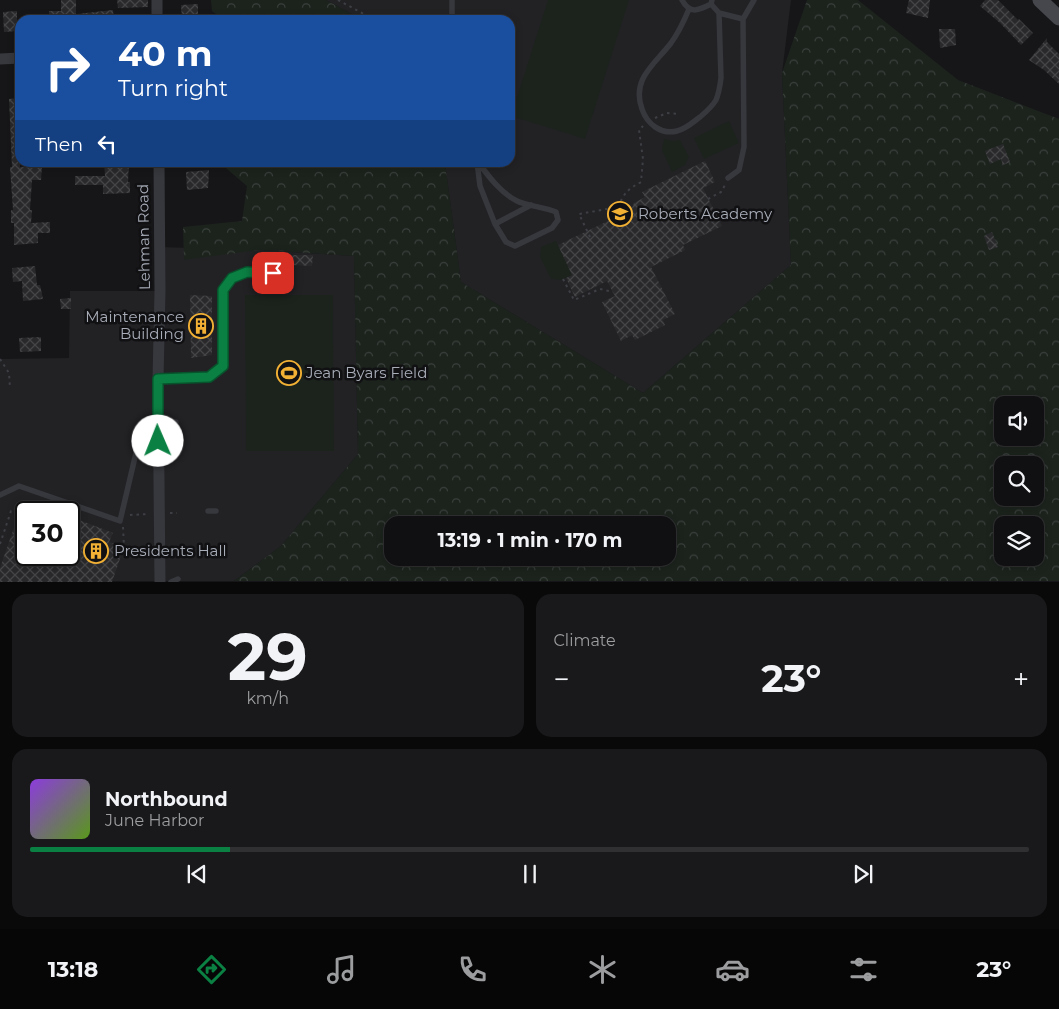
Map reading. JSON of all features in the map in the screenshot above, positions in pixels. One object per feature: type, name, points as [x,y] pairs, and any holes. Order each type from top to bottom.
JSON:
[{"type":"street","points":[[157,0],[157,15]]},
{"type":"street","points":[[1041,0],[1059,18]]},
{"type":"street","points":[[0,59],[15,58]]},
{"type":"street","name":"Lehman Road","points":[[159,167],[158,423],[160,582]]},
{"type":"lane","points":[[452,0],[453,15]]},
{"type":"lane","points":[[682,0],[689,9],[697,10],[712,2],[719,13],[721,78],[720,89],[710,108],[689,126],[679,131],[670,132],[660,130],[648,122],[641,108],[639,94],[641,82],[648,69],[681,29],[689,9]]},
{"type":"lane","points":[[728,178],[739,170],[744,147],[743,19],[754,0]]},
{"type":"lane","points":[[719,13],[743,19]]},
{"type":"lane","points":[[478,167],[480,186],[495,224],[506,242],[515,246],[552,228],[558,220],[556,212],[518,202],[500,189],[482,167]]},
{"type":"lane","points":[[495,224],[531,205]]},
{"type":"lane","points":[[158,379],[209,377],[223,366],[223,290],[232,278],[247,272],[291,274]]},
{"type":"lane","points":[[0,495],[20,486],[120,521],[140,436],[147,428],[158,423],[176,422]]},
{"type":"lane","points":[[208,511],[216,511]]},
{"type":"path","points":[[338,0],[366,15]]},
{"type":"path","points":[[655,118],[667,113],[680,114]]},
{"type":"path","points":[[590,237],[579,214],[618,207],[630,188],[641,182],[642,159],[639,130],[645,124]]},
{"type":"path","points":[[708,199],[722,192],[728,178]]},
{"type":"path","points":[[620,202],[629,221]]},
{"type":"path","points":[[563,279],[574,300],[600,288],[613,292]]},
{"type":"path","points":[[0,359],[8,372],[10,388]]},
{"type":"path","points":[[0,544],[11,511],[15,512]]},
{"type":"path","points":[[167,513],[177,513]]},
{"type":"path","points":[[122,516],[152,514]]},
{"type":"path","points":[[123,524],[124,547]]},
{"type":"shaded area","name":"Roberts Academy","points":[[326,0],[791,0],[782,73],[791,265],[643,393],[461,282],[446,167],[515,167],[515,15],[354,15]]},
{"type":"shaded area","points":[[159,247],[260,250],[354,256],[358,454],[281,546],[234,581],[0,581],[0,359],[69,358],[70,291],[160,291]]},
{"type":"green space","points":[[211,0],[326,0],[354,15],[217,15],[212,11]]},
{"type":"green space","points":[[548,0],[629,0],[585,139],[515,117],[515,103]]},
{"type":"green space","points":[[807,0],[858,0],[958,80],[1059,119],[1059,581],[234,581],[281,546],[358,454],[354,256],[260,250],[184,260],[183,227],[242,221],[247,186],[225,167],[446,167],[461,282],[643,393],[791,265],[782,73]]},
{"type":"green space","points":[[729,121],[739,143],[704,159],[694,138]]},
{"type":"green space","points":[[664,139],[680,140],[689,157],[685,165],[672,172],[662,150]]},
{"type":"green space","points":[[556,241],[572,275],[561,280],[551,279],[540,257],[541,247]]},
{"type":"green space","name":"Jean Byars Field","points":[[245,295],[333,295],[334,451],[246,451]]},
{"type":"building","points":[[61,0],[76,0],[76,15],[49,15],[49,11],[61,11]]},
{"type":"building","points":[[117,0],[148,0],[148,7],[118,8]]},
{"type":"building","points":[[909,0],[930,0],[928,18],[906,13]]},
{"type":"building","points":[[985,0],[998,0],[1033,33],[1021,45],[980,6]]},
{"type":"building","points":[[198,4],[198,15],[182,15],[181,5]]},
{"type":"building","points":[[113,10],[114,15],[77,15]]},
{"type":"building","points":[[17,11],[17,15],[15,15],[15,31],[4,32],[3,12]]},
{"type":"building","points":[[939,29],[955,29],[956,45],[940,48]]},
{"type":"building","points":[[1047,38],[1047,42],[1059,54],[1059,84],[1044,70],[1029,60]]},
{"type":"building","points":[[15,98],[15,167],[42,167],[41,180],[32,180],[31,223],[50,222],[50,233],[38,233],[38,243],[14,245],[14,223],[11,223],[11,210],[13,210],[9,99]]},
{"type":"building","points":[[1003,144],[1010,162],[1003,165],[1001,159],[990,164],[985,151]]},
{"type":"building","points":[[705,161],[715,182],[703,188],[722,226],[683,245],[685,250],[651,267],[675,314],[663,320],[665,325],[635,340],[632,335],[621,341],[602,302],[615,296],[607,281],[575,297],[566,278],[572,275],[558,245],[631,210],[634,203],[645,197],[642,192]]},
{"type":"building","points":[[104,167],[129,167],[130,193],[103,194],[103,185],[75,185],[75,176],[105,176]]},
{"type":"building","points":[[209,170],[208,188],[187,190],[186,172]]},
{"type":"building","points":[[992,232],[998,247],[989,250],[984,236]]},
{"type":"building","points":[[292,255],[313,255],[312,266],[292,265]]},
{"type":"building","points":[[35,266],[37,285],[40,285],[43,299],[23,301],[22,281],[13,282],[12,268]]},
{"type":"building","name":"Maintenance Building","points":[[190,295],[212,296],[212,355],[191,358]]},
{"type":"building","points":[[71,298],[71,309],[61,309],[60,299]]},
{"type":"building","points":[[41,337],[41,351],[20,352],[19,338]]},
{"type":"building","name":"Presidents Hall","points":[[80,520],[113,533],[109,542],[124,547],[112,582],[0,582],[0,568],[15,525],[15,566],[80,566]]},
{"type":"place","name":"Roberts Academy","points":[[620,214]]},
{"type":"place","name":"Maintenance Building","points":[[201,326]]},
{"type":"place","name":"Jean Byars Field","points":[[289,373]]},
{"type":"place","name":"Presidents Hall","points":[[96,551]]},
{"type":"route","points":[[158,441],[158,379],[209,377],[223,366],[223,290],[232,278],[247,272],[273,273]]}]
